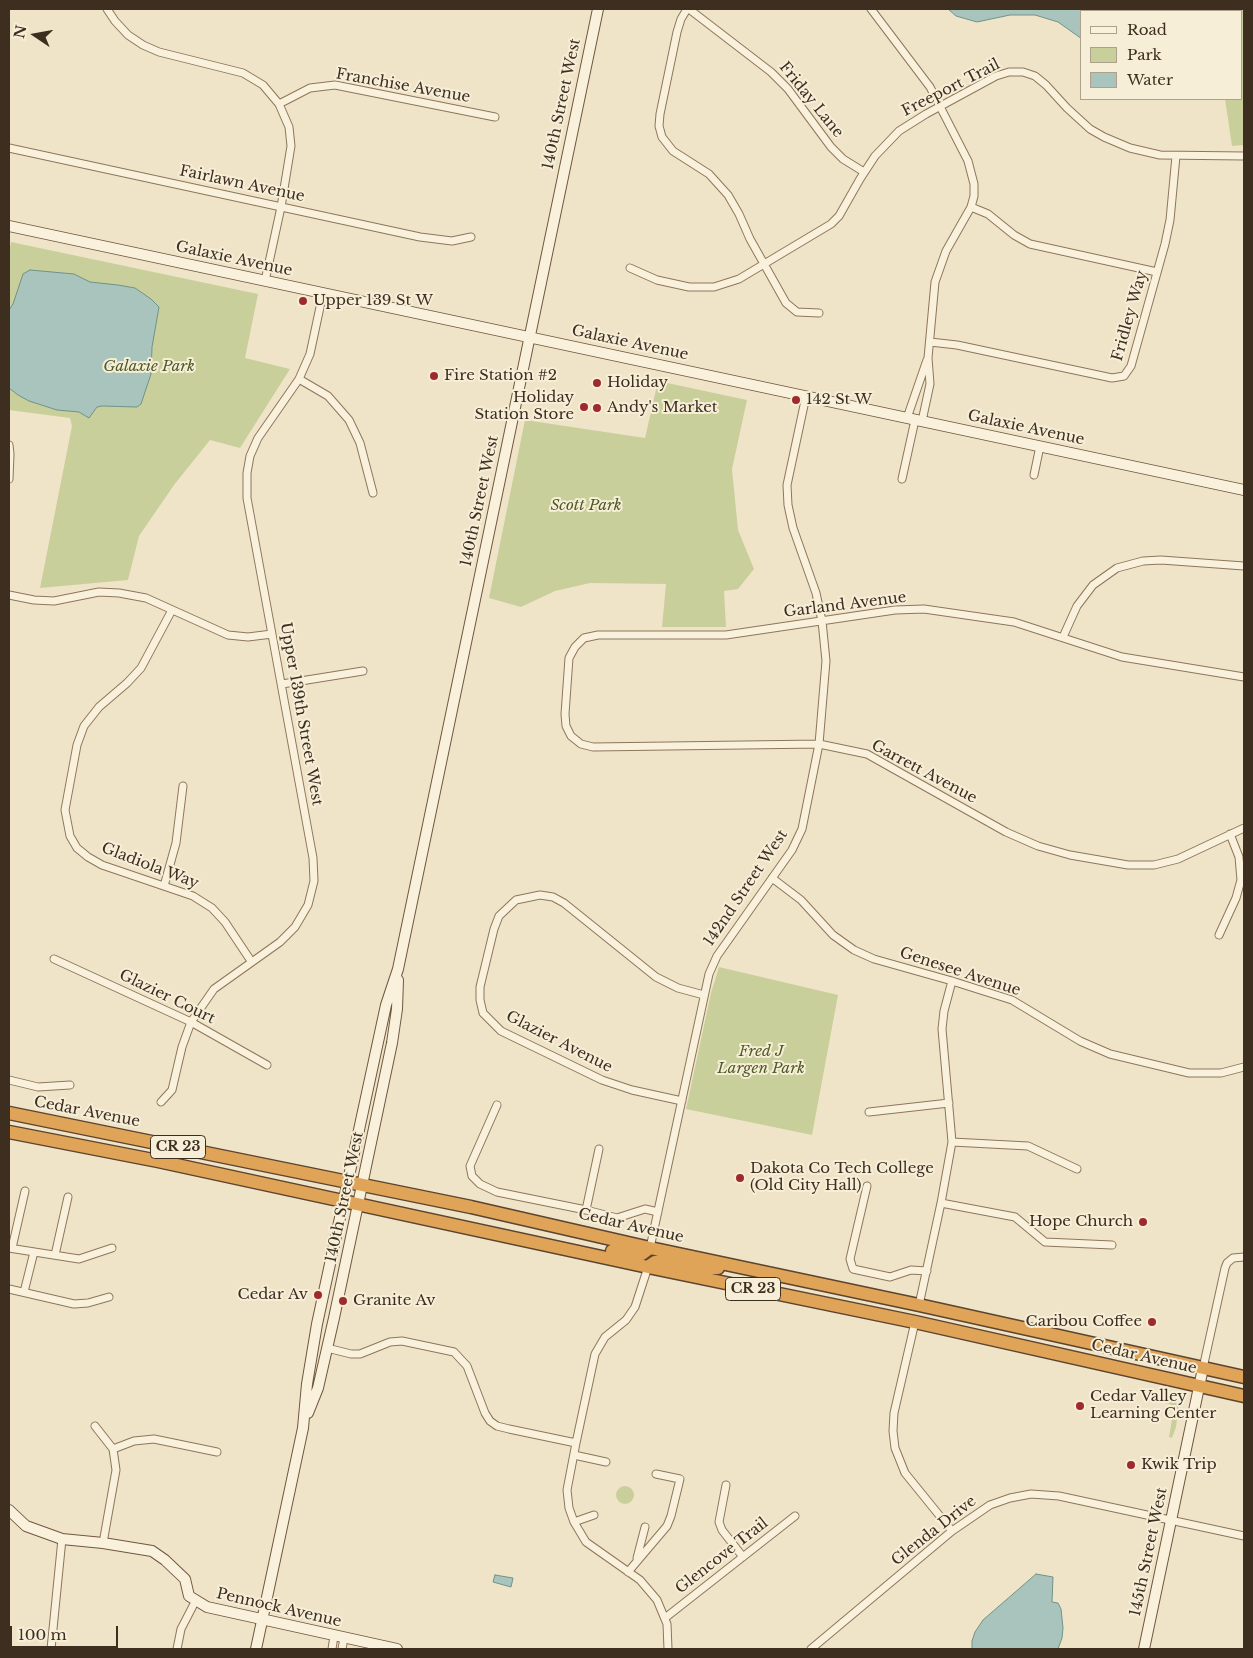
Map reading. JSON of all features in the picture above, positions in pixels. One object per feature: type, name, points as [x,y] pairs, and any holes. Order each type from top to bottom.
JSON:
[{"type":"highway","name":"Cedar Avenue","points":[[9,1113],[471,1207],[650,1248],[919,1304],[1244,1377]]},
{"type":"highway","name":"Cedar Avenue","points":[[9,1132],[158,1161],[568,1250],[915,1322],[1244,1396]]},
{"type":"highway","points":[[568,1250],[590,1247],[642,1254],[650,1248]]},
{"type":"highway","points":[[648,1267],[655,1262],[667,1262],[703,1268],[750,1269]]},
{"type":"street","points":[[108,9],[128,35],[143,45],[159,52],[243,73],[263,86],[279,104],[289,127],[291,146],[281,207],[265,281]]},
{"type":"street","name":"140th Street West","points":[[256,1649],[303,1428],[307,1384],[317,1324],[386,1005],[398,969],[598,9]]},
{"type":"street","points":[[688,9],[681,19],[677,32],[660,114],[660,131],[665,142],[673,151],[709,174],[728,195],[786,303],[797,312],[820,313]]},
{"type":"street","name":"Friday Lane","points":[[688,9],[771,72],[791,94],[831,147],[844,159],[864,172]]},
{"type":"street","points":[[871,9],[921,74],[940,106],[972,172],[974,184],[974,196],[971,207],[951,241],[938,272],[933,298],[928,358],[902,479]]},
{"type":"street","name":"Freeport Trail","points":[[630,268],[657,280],[689,287],[706,288],[731,282],[764,265],[832,224],[839,216],[864,172],[883,147],[899,131],[940,106],[1002,74],[1023,72],[1040,80],[1079,119],[1104,137],[1130,148],[1176,156],[1244,156]]},
{"type":"street","name":"Franchise Avenue","points":[[279,104],[310,88],[335,85],[495,117]]},
{"type":"street","name":"Fairlawn Avenue","points":[[9,148],[420,237],[452,241],[471,237]]},
{"type":"street","name":"Fridley Way","points":[[930,342],[957,345],[1118,378],[1124,376],[1131,366],[1170,220],[1176,156]]},
{"type":"street","points":[[971,207],[988,214],[1014,235],[1030,244],[1157,272]]},
{"type":"street","name":"Galaxie Avenue","points":[[9,226],[1244,490]]},
{"type":"street","name":"Upper 139th Street West","points":[[161,1102],[172,1090],[182,1047],[191,1022],[214,989],[280,942],[295,927],[308,905],[314,881],[313,858],[247,498],[246,473],[250,456],[258,438],[299,379],[310,354],[323,293]]},
{"type":"street","points":[[915,420],[930,384],[928,358]]},
{"type":"street","points":[[299,379],[328,396],[349,420],[360,443],[373,492]]},
{"type":"street","name":"142nd Street West","points":[[650,1248],[709,974],[717,956],[792,850],[802,829],[819,744],[826,661],[822,621],[816,592],[793,528],[788,506],[788,477],[806,396]]},
{"type":"street","points":[[9,445],[9,479]]},
{"type":"street","points":[[1034,475],[1040,446]]},
{"type":"street","points":[[1063,637],[1077,606],[1093,585],[1117,568],[1143,560],[1244,566]]},
{"type":"street","points":[[9,594],[34,600],[54,601],[99,592],[119,592],[146,598],[228,634],[248,637],[272,634]]},
{"type":"street","name":"Garland Avenue","points":[[565,714],[569,658],[575,647],[584,638],[598,635],[726,634],[895,610],[924,609],[1014,622],[1122,657],[1244,677]]},
{"type":"street","name":"Gladiola Way","points":[[172,610],[141,668],[128,683],[99,707],[84,726],[77,746],[64,810],[70,836],[77,848],[88,857],[102,865],[193,896],[212,908],[225,922],[251,961]]},
{"type":"street","points":[[282,684],[362,671]]},
{"type":"street","name":"Garrett Avenue","points":[[565,714],[566,726],[571,736],[581,744],[593,747],[819,744],[867,754],[1006,832],[1038,846],[1070,855],[1128,865],[1154,865],[1178,859],[1244,828]]},
{"type":"street","points":[[164,886],[176,843],[183,786]]},
{"type":"street","points":[[1219,935],[1236,898],[1241,880],[1239,857],[1230,834]]},
{"type":"street","name":"Genesee Avenue","points":[[772,878],[801,900],[833,935],[854,950],[874,959],[1012,1000],[1080,1041],[1110,1054],[1189,1073],[1221,1073],[1244,1067]]},
{"type":"street","name":"Glazier Avenue","points":[[682,1101],[632,1090],[602,1080],[500,1031],[483,1013],[480,987],[499,916],[516,900],[540,895],[553,897],[564,903],[656,977],[678,988],[704,994]]},
{"type":"street","name":"Glazier Court","points":[[54,959],[191,1022],[267,1065]]},
{"type":"street","name":"140th Street West","points":[[303,1428],[318,1388],[363,1185],[398,1009],[398,969]]},
{"type":"street","points":[[919,1304],[942,1203],[952,1142],[942,1029],[944,1011],[952,981]]},
{"type":"street","points":[[9,1080],[38,1087],[70,1085]]},
{"type":"street","points":[[869,1112],[949,1103]]},
{"type":"street","points":[[497,1105],[470,1166],[472,1176],[480,1184],[497,1192],[617,1218],[645,1209],[658,1212]]},
{"type":"street","points":[[952,1142],[1028,1146],[1077,1169]]},
{"type":"street","points":[[586,1210],[598,1149]]},
{"type":"street","points":[[867,1186],[850,1259],[853,1269],[890,1277],[911,1270],[927,1271]]},
{"type":"street","points":[[25,1190],[10,1248],[79,1259],[112,1248]]},
{"type":"street","points":[[55,1255],[68,1197]]},
{"type":"street","points":[[942,1203],[1015,1217],[1045,1242],[1112,1245]]},
{"type":"street","points":[[24,1292],[34,1252]]},
{"type":"street","name":"145th Street West","points":[[1144,1649],[1225,1268],[1227,1263],[1233,1258],[1244,1257]]},
{"type":"street","points":[[648,1267],[636,1307],[626,1320],[605,1337],[595,1354],[567,1490],[569,1508],[574,1522],[586,1542],[640,1580],[653,1594],[665,1618],[668,1649]]},
{"type":"street","points":[[9,1289],[74,1304],[88,1303],[109,1297]]},
{"type":"street","points":[[915,1322],[894,1413],[893,1431],[895,1448],[901,1465],[910,1480],[952,1531]]},
{"type":"street","points":[[327,1348],[355,1354],[369,1351],[390,1342],[402,1341],[454,1352],[467,1366],[485,1414],[490,1421],[497,1426],[576,1444]]},
{"type":"street","points":[[95,1426],[113,1449],[116,1470],[103,1543]]},
{"type":"street","points":[[113,1449],[134,1441],[154,1439],[218,1452]]},
{"type":"street","points":[[574,1455],[606,1462]]},
{"type":"street","points":[[628,1572],[667,1526],[671,1516],[680,1479],[656,1474]]},
{"type":"street","points":[[726,1486],[719,1522],[722,1530],[743,1557]]},
{"type":"street","name":"Glenda Drive","points":[[811,1649],[952,1531],[990,1505],[1010,1498],[1031,1494],[1059,1496],[1244,1536]]},
{"type":"street","name":"Pennock Avenue","points":[[9,1510],[26,1526],[62,1539],[152,1551],[186,1579],[189,1596],[207,1607],[396,1649]]},
{"type":"street","points":[[574,1522],[594,1515]]},
{"type":"street","name":"Glencove Trail","points":[[665,1618],[795,1516]]},
{"type":"street","points":[[636,1561],[645,1527]]},
{"type":"street","points":[[51,1649],[62,1539]]},
{"type":"street","points":[[177,1649],[181,1629],[196,1600]]},
{"type":"street","points":[[332,1649],[339,1637]]},
{"type":"street","points":[[339,1637],[342,1649]]},
{"type":"green space","points":[[1108,9],[1159,9],[1158,10]]},
{"type":"green space","points":[[1244,9],[1244,145],[1232,146],[1225,100],[1243,100],[1243,10],[1184,10]]},
{"type":"green space","name":"Galaxie Park","points":[[11,242],[258,294],[245,358],[290,369],[240,448],[210,440],[174,485],[139,536],[128,580],[40,588],[72,426],[70,418],[9,410],[9,254]]},
{"type":"green space","name":"Scott Park","points":[[658,381],[747,400],[732,469],[738,530],[754,569],[738,589],[724,591],[726,627],[662,627],[666,584],[590,583],[555,591],[521,607],[489,598],[525,420],[645,438]]},
{"type":"green space","name":"Fred J Largen Park","points":[[719,967],[838,995],[812,1135],[686,1109],[711,993]]},
{"type":"green space","points":[[1157,1397],[1179,1403],[1176,1427],[1172,1438],[1169,1437],[1174,1408],[1170,1404],[1156,1401]]},
{"type":"green space","points":[[621,1486],[629,1486],[634,1491],[632,1502],[621,1504],[616,1499],[616,1491]]},
{"type":"water","points":[[948,9],[1110,10],[1080,10],[1080,38],[1058,22],[1035,15],[1010,15],[977,22],[956,16]]},
{"type":"water","points":[[30,270],[74,274],[90,282],[135,288],[159,307],[152,347],[151,374],[141,404],[137,407],[97,407],[89,418],[79,412],[57,410],[29,401],[9,388],[9,310],[13,304],[23,274]]},
{"type":"water","points":[[1036,1574],[1053,1577],[1052,1602],[1058,1603],[1061,1609],[1063,1628],[1058,1649],[972,1649],[975,1632],[983,1620]]},
{"type":"water","points":[[495,1575],[513,1578],[511,1587],[493,1582]]},
{"type":"place","name":"Upper 139 St W","points":[[303,301]]},
{"type":"place","name":"Fire Station #2","points":[[434,376]]},
{"type":"place","name":"Holiday","points":[[597,383]]},
{"type":"place","name":"142 St W","points":[[796,400]]},
{"type":"place","name":"Holiday Station Store","points":[[584,407]]},
{"type":"place","name":"Andy's Market","points":[[597,408]]},
{"type":"place","name":"Dakota Co Tech College (Old City Hall)","points":[[740,1178]]},
{"type":"place","name":"Hope Church","points":[[1143,1222]]},
{"type":"place","name":"Cedar Av","points":[[318,1295]]},
{"type":"place","name":"Granite Av","points":[[343,1301]]},
{"type":"place","name":"Caribou Coffee","points":[[1152,1322]]},
{"type":"place","name":"Cedar Valley Learning Center","points":[[1080,1406]]},
{"type":"place","name":"Kwik Trip","points":[[1131,1465]]}]
